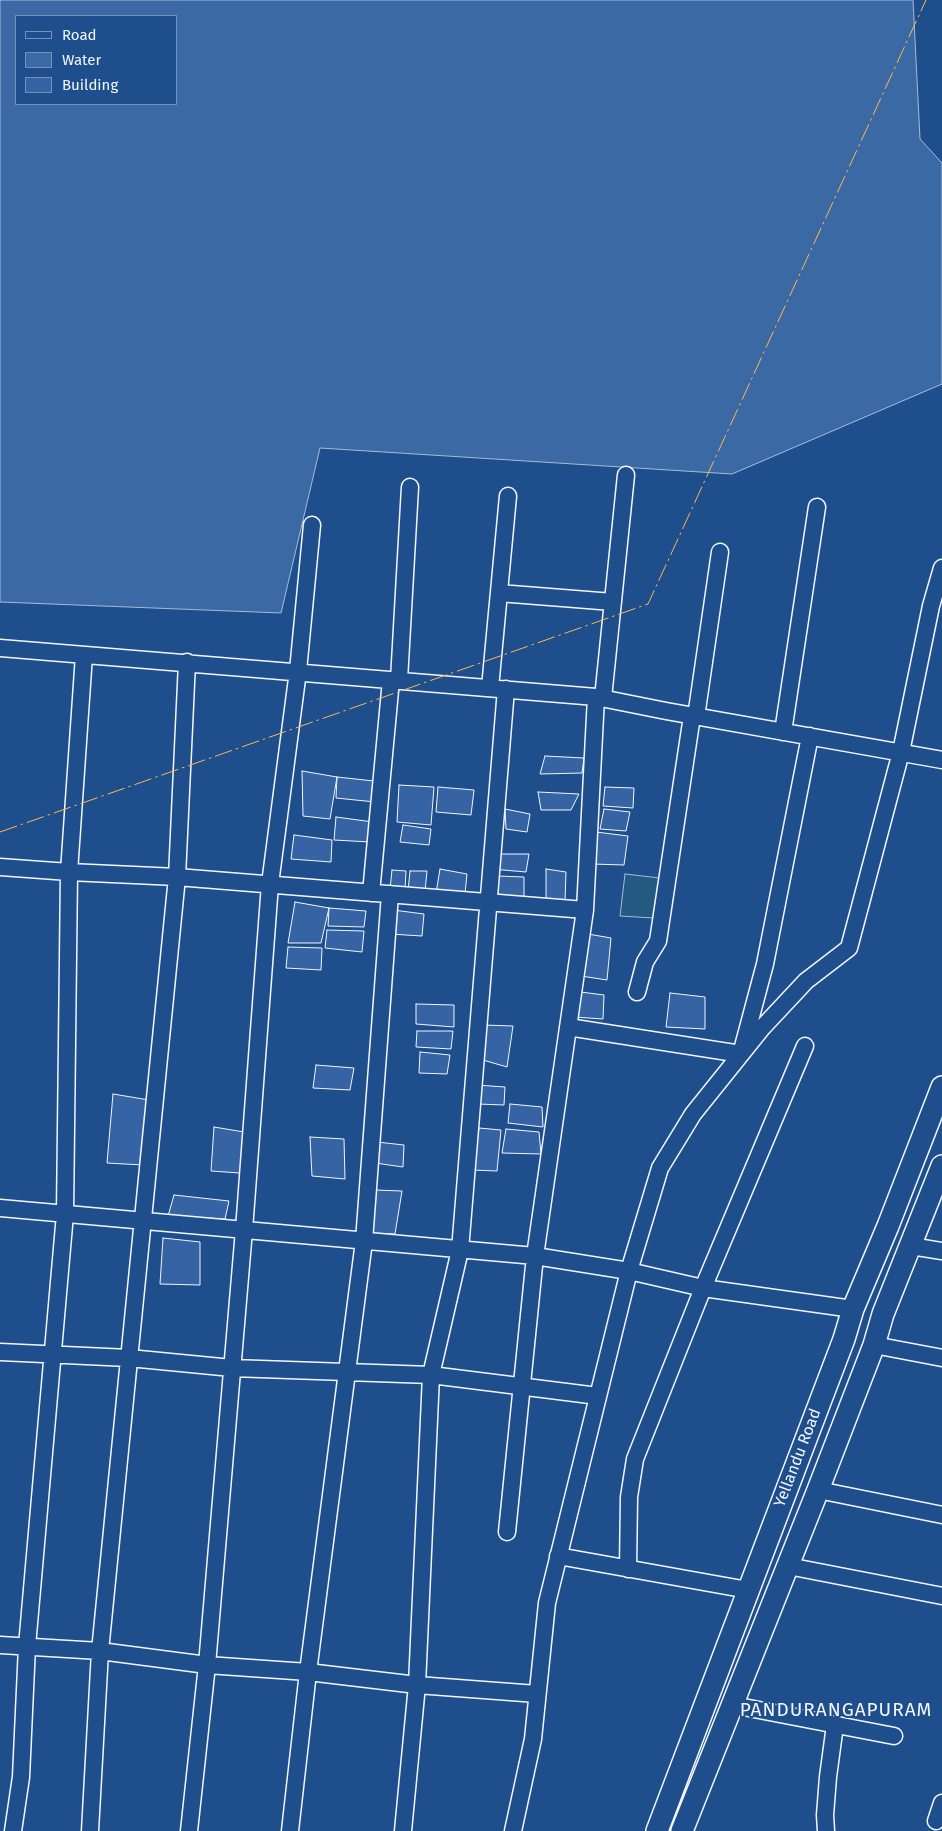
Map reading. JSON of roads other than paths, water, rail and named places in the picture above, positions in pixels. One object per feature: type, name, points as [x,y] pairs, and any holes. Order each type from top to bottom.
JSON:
[{"type":"main road","name":"Yellandu Road","points":[[657,1831],[844,1339],[853,1308],[888,1226],[942,1087]]},
{"type":"main road","name":"Yellandu Road","points":[[682,1831],[818,1490],[874,1345],[883,1314],[942,1166]]},
{"type":"street","points":[[507,1532],[535,1256],[584,910],[599,698],[613,602],[626,476]]},
{"type":"street","points":[[371,893],[395,680],[410,487]]},
{"type":"street","points":[[403,1831],[417,1685],[431,1375],[460,1250],[489,902],[498,689],[499,593],[508,496]]},
{"type":"street","points":[[783,732],[817,507]]},
{"type":"street","points":[[189,1831],[206,1665],[244,1230],[270,884],[298,672],[312,525]]},
{"type":"street","points":[[637,992],[645,962],[658,941],[720,552]]},
{"type":"street","points":[[513,1831],[533,1739],[547,1603],[629,1271],[660,1168],[693,1114],[762,1028],[806,981],[849,948],[902,752],[931,606],[942,568]]},
{"type":"street","points":[[499,593],[613,602]]},
{"type":"street","points":[[0,648],[187,662],[599,698],[942,760]]},
{"type":"street","points":[[13,1831],[21,1777],[27,1646],[65,1214],[69,872],[84,655]]},
{"type":"street","points":[[90,1831],[100,1651],[177,877],[187,662]]},
{"type":"street","points":[[741,1054],[765,964],[810,736]]},
{"type":"street","points":[[0,867],[177,877],[584,910]]},
{"type":"street","points":[[290,1831],[308,1672],[364,1241],[390,894]]},
{"type":"street","points":[[568,1027],[741,1054]]},
{"type":"street","points":[[628,1569],[629,1497],[635,1460],[703,1288],[805,1046]]},
{"type":"street","points":[[0,1208],[535,1256],[629,1271],[703,1288],[853,1308]]},
{"type":"street","points":[[911,1246],[942,1251]]},
{"type":"street","points":[[874,1345],[942,1358]]},
{"type":"street","points":[[0,1352],[129,1358],[232,1368],[431,1375],[598,1396]]},
{"type":"street","points":[[818,1490],[942,1515]]},
{"type":"street","points":[[558,1556],[748,1590]]},
{"type":"street","points":[[788,1566],[942,1596]]},
{"type":"street","points":[[0,1645],[100,1651],[206,1665],[308,1672],[417,1685],[538,1694]]},
{"type":"street","points":[[732,1705],[894,1736]]},
{"type":"street","points":[[826,1831],[825,1815],[828,1777],[835,1725]]},
{"type":"street","points":[[936,1821],[942,1804]]},
{"type":"water","points":[[0,0],[913,0],[920,139],[942,163],[942,384],[732,474],[320,448],[281,613],[0,602]]},
{"type":"district","name":"PANDURANGAPURAM","points":[[836,1711]]}]
